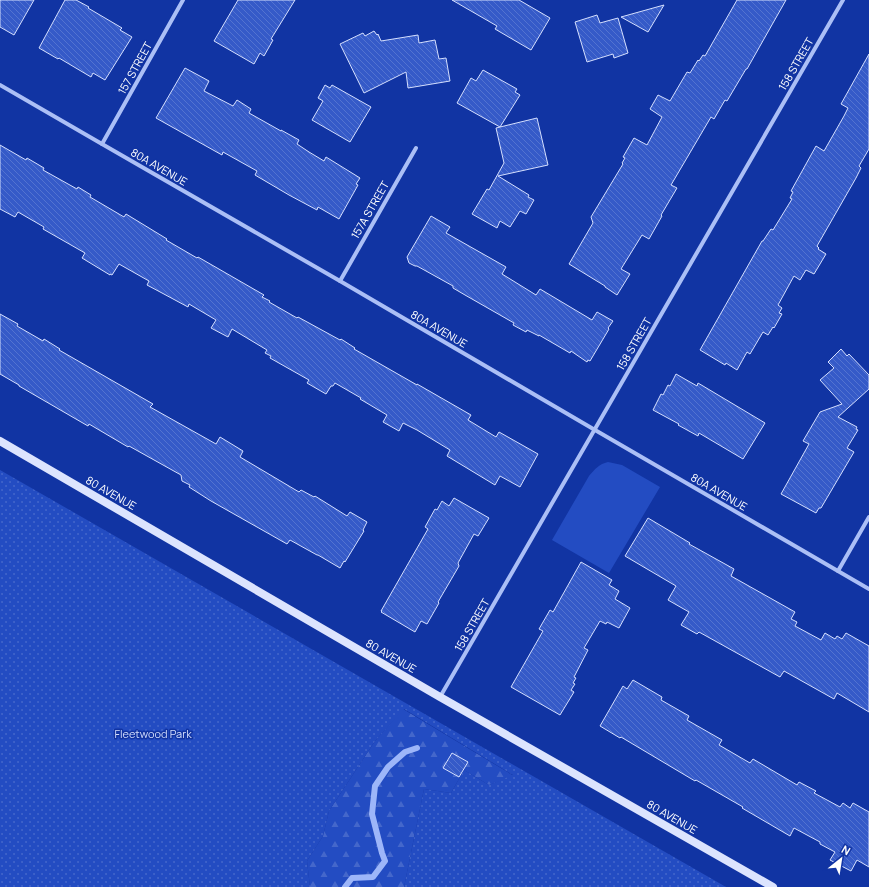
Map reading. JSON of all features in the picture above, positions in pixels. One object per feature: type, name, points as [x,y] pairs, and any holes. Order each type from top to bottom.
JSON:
[{"type":"street","name":"157 STREET","points":[[102,144],[183,0]]},
{"type":"street","name":"158 STREET","points":[[440,697],[843,0]]},
{"type":"street","name":"80A AVENUE","points":[[0,85],[869,589]]},
{"type":"street","name":"157A STREET","points":[[340,281],[416,148]]},
{"type":"street","name":"80 AVENUE","points":[[0,441],[440,697],[773,887]]},
{"type":"street","points":[[838,571],[869,517]]},
{"type":"green space","points":[[608,462],[622,465],[660,487],[609,573],[552,540],[589,476],[600,465]]},
{"type":"green space","name":"Fleetwood Park","points":[[0,470],[726,887],[404,887],[424,789],[451,793],[464,770],[489,785],[513,775],[404,709],[375,741],[329,811],[323,836],[307,861],[310,887],[0,887]]},
{"type":"green space","points":[[403,709],[514,776],[489,785],[464,770],[451,793],[424,789],[404,887],[310,887],[307,861],[323,836],[329,811],[375,741]]},
{"type":"building","points":[[0,0],[34,0],[14,35],[0,27]]},
{"type":"building","points":[[65,0],[76,0],[89,7],[88,8],[122,28],[120,30],[132,37],[105,80],[93,73],[91,77],[39,48]]},
{"type":"building","points":[[238,0],[295,0],[271,39],[273,40],[264,56],[260,53],[254,64],[214,41]]},
{"type":"building","points":[[452,0],[519,0],[550,18],[531,50],[495,29],[497,26]]},
{"type":"building","points":[[737,0],[786,0],[747,69],[727,101],[725,100],[714,119],[711,117],[671,185],[677,188],[649,239],[642,235],[621,269],[630,274],[617,295],[569,264],[593,223],[591,217],[623,164],[622,163],[625,158],[623,157],[634,138],[647,145],[662,117],[650,109],[658,95],[670,101],[687,72],[690,73],[698,60],[699,61],[703,55],[705,56]]},
{"type":"building","points":[[664,5],[648,32],[621,17]]},
{"type":"building","points":[[597,15],[600,23],[618,18],[628,53],[614,58],[613,54],[587,62],[575,22]]},
{"type":"building","points":[[374,31],[377,35],[378,34],[381,41],[418,35],[419,43],[435,40],[439,59],[446,58],[450,81],[408,88],[406,72],[364,93],[340,44],[363,33],[365,36]]},
{"type":"building","points":[[869,54],[869,149],[859,166],[861,168],[856,178],[817,246],[819,248],[818,249],[826,254],[814,274],[806,270],[800,280],[794,276],[778,305],[782,308],[779,313],[782,314],[774,328],[773,327],[768,335],[763,332],[750,354],[747,352],[737,370],[726,363],[725,365],[700,350],[762,241],[771,229],[773,230],[792,199],[790,198],[793,192],[791,191],[816,146],[824,151],[844,116],[848,108],[841,104]]},
{"type":"building","points":[[185,68],[209,81],[204,91],[233,106],[237,100],[251,109],[249,113],[299,140],[297,144],[309,152],[324,161],[326,157],[360,178],[356,184],[358,185],[339,219],[318,207],[317,210],[289,195],[255,175],[257,171],[223,152],[222,155],[156,118]]},
{"type":"building","points":[[483,70],[517,89],[515,92],[520,95],[500,127],[457,103],[471,78],[476,81]]},
{"type":"building","points":[[325,85],[330,88],[332,85],[371,107],[350,142],[312,120],[323,101],[318,98]]},
{"type":"building","points":[[537,118],[548,165],[498,176],[529,195],[528,197],[534,200],[526,214],[520,211],[510,227],[500,221],[497,228],[472,214],[487,189],[489,190],[504,163],[496,128]]},
{"type":"building","points":[[0,145],[26,160],[27,158],[44,168],[43,170],[77,189],[78,187],[91,195],[90,197],[124,217],[126,214],[167,239],[166,240],[264,295],[262,297],[270,301],[269,302],[297,318],[298,317],[340,340],[341,339],[355,348],[354,349],[471,415],[468,420],[496,437],[499,432],[538,454],[520,487],[500,476],[495,485],[447,456],[450,450],[417,430],[403,423],[399,431],[383,422],[387,415],[335,383],[326,394],[307,383],[309,380],[270,358],[271,356],[265,353],[267,350],[232,329],[228,337],[211,328],[216,320],[189,304],[188,307],[147,285],[149,281],[119,264],[112,275],[110,275],[82,258],[85,253],[43,229],[44,227],[18,212],[15,217],[0,209]]},
{"type":"building","points":[[431,216],[450,227],[446,233],[506,267],[502,274],[536,295],[540,289],[592,320],[597,312],[613,321],[590,361],[588,360],[587,362],[571,351],[570,353],[539,335],[527,330],[526,332],[513,325],[514,323],[453,288],[453,286],[409,263],[407,257]]},
{"type":"building","points":[[0,314],[18,324],[17,326],[43,341],[44,339],[60,349],[59,350],[153,404],[150,407],[216,444],[220,437],[243,451],[240,457],[299,492],[301,490],[314,497],[315,496],[347,516],[350,512],[367,522],[363,530],[364,531],[345,562],[344,561],[340,568],[290,540],[287,544],[189,487],[190,485],[182,481],[181,475],[129,446],[128,447],[89,424],[88,426],[0,374]]},
{"type":"building","points":[[841,349],[847,356],[849,354],[869,375],[869,389],[838,417],[857,427],[856,429],[858,430],[847,448],[854,452],[821,508],[819,508],[816,513],[781,494],[809,444],[803,441],[820,412],[842,404],[820,380],[834,368],[828,362]]},
{"type":"building","points":[[676,374],[697,386],[698,383],[765,423],[743,459],[699,433],[698,436],[653,410],[661,394],[663,395],[668,385],[670,386]]},
{"type":"building","points":[[454,498],[489,518],[478,536],[474,534],[458,563],[459,566],[427,624],[421,621],[415,632],[381,611],[428,529],[425,527],[435,509],[437,510],[442,501],[449,506]]},
{"type":"building","points":[[648,518],[690,543],[689,544],[734,569],[731,576],[795,612],[791,619],[797,622],[795,626],[821,640],[825,633],[835,639],[837,636],[842,639],[846,633],[869,646],[869,712],[837,693],[834,699],[784,671],[780,677],[699,632],[697,634],[681,625],[689,612],[668,600],[676,586],[625,556]]},
{"type":"building","points":[[581,562],[612,580],[609,585],[619,591],[615,599],[630,608],[619,628],[607,622],[606,624],[600,621],[584,648],[588,650],[574,677],[576,678],[573,683],[575,684],[571,690],[574,692],[560,715],[511,687],[543,631],[539,629],[550,610],[553,612]]},
{"type":"building","points":[[633,680],[662,697],[661,700],[689,716],[687,720],[722,740],[719,745],[750,763],[753,759],[797,785],[799,782],[816,791],[814,793],[840,807],[843,803],[850,808],[853,803],[869,812],[869,867],[857,860],[851,871],[830,860],[835,852],[820,844],[820,842],[794,828],[790,836],[742,808],[743,807],[600,726],[623,686],[627,689]]},
{"type":"building","points":[[452,753],[468,762],[459,777],[443,768]]},
{"type":"waterway","points":[[345,887],[352,878],[373,877],[385,861],[372,814],[375,786],[388,767],[405,752],[417,748]]}]
